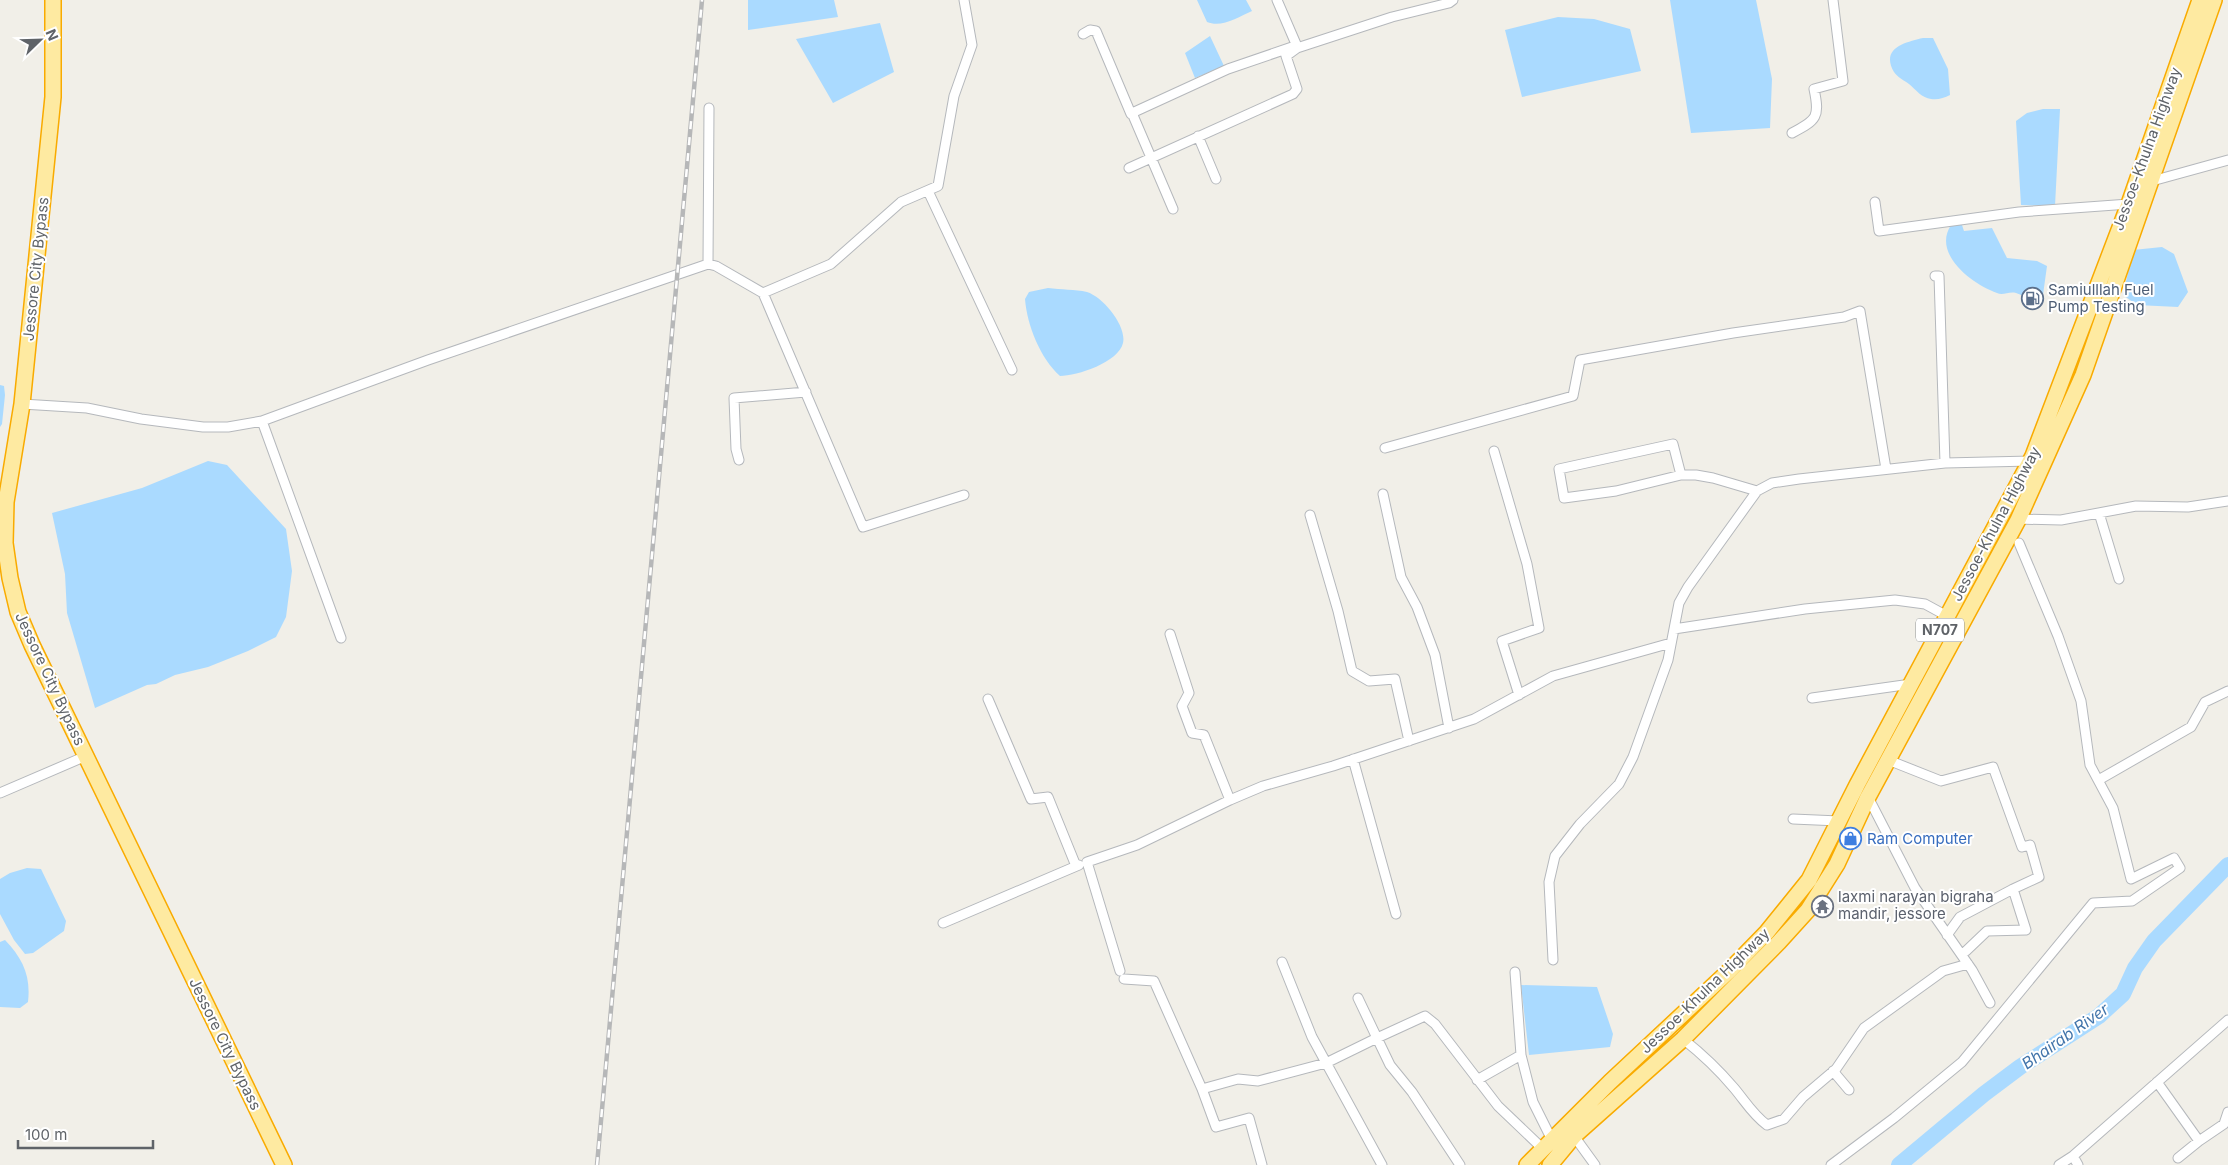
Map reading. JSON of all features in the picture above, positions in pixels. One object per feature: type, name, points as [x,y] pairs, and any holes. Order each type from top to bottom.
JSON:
[{"type":"highway","name":"Jessore City Bypass","points":[[53,0],[53,97],[22,404],[3,502],[5,542],[10,578],[18,612],[284,1165]]},
{"type":"highway","name":"Jessoe-Khulna Highway","points":[[1527,1165],[1542,1148],[1617,1076],[1730,971],[1767,932],[1809,880],[2030,461],[2129,204],[2200,0]]},
{"type":"highway","name":"Jessoe-Khulna Highway","points":[[1550,1165],[1574,1136],[1683,1039],[1808,910],[1846,847],[1868,797],[2018,520],[2083,375],[2214,0]]},
{"type":"street","points":[[763,293],[831,264],[901,202],[938,186],[954,96],[972,45],[964,0]]},
{"type":"street","points":[[1131,114],[1133,111],[1228,69],[1295,46],[1296,44],[1277,0]]},
{"type":"street","points":[[1128,168],[1293,94],[1297,89],[1286,56],[1297,48],[1385,18],[1449,3],[1453,0]]},
{"type":"street","points":[[1792,133],[1811,123],[1818,108],[1814,89],[1843,80],[1833,0]]},
{"type":"street","points":[[1083,34],[1090,30],[1096,31],[1173,209]]},
{"type":"street","points":[[708,264],[709,108]]},
{"type":"street","points":[[1198,136],[1216,179]]},
{"type":"street","points":[[2152,181],[2228,160]]},
{"type":"street","points":[[928,191],[1012,370]]},
{"type":"street","points":[[1875,202],[1879,232],[1919,228],[2019,212],[2129,204]]},
{"type":"street","points":[[22,404],[87,408],[141,419],[203,427],[228,427],[262,421],[428,360],[708,264],[716,266],[763,293],[863,527],[964,495]]},
{"type":"street","points":[[1936,276],[1939,276],[1945,463]]},
{"type":"street","points":[[1385,448],[1573,396],[1580,360],[1733,333],[1844,317],[1860,311],[1886,469]]},
{"type":"street","points":[[739,460],[736,449],[734,398],[806,392]]},
{"type":"street","points":[[262,421],[341,638]]},
{"type":"street","points":[[1681,476],[1673,444],[1559,469],[1564,498],[1616,491],[1681,476],[1696,475],[1757,491]]},
{"type":"street","points":[[1494,451],[1527,564],[1539,628],[1502,641],[1519,695]]},
{"type":"street","points":[[1553,960],[1549,882],[1555,856],[1580,824],[1619,784],[1633,757],[1668,660],[1679,603],[1688,586],[1757,491],[1772,483],[1886,469],[1945,463],[2030,461]]},
{"type":"street","points":[[1383,494],[1401,578],[1416,607],[1435,655],[1449,728]]},
{"type":"street","points":[[2000,517],[2018,520],[2061,520],[2136,506],[2188,506],[2228,501]]},
{"type":"street","points":[[2099,513],[2119,579]]},
{"type":"street","points":[[1310,514],[1338,611],[1352,671],[1369,681],[1395,679],[1409,741]]},
{"type":"street","points":[[1831,1165],[1894,1118],[1962,1062],[2093,902],[2132,901],[2180,868],[2174,858],[2131,878],[2112,808],[2090,765],[2081,701],[2058,636],[2019,543]]},
{"type":"street","points":[[1674,629],[1805,609],[1895,600],[1925,604],[1948,616]]},
{"type":"street","points":[[1170,634],[1189,693],[1182,706],[1192,733],[1204,735],[1230,800]]},
{"type":"street","points":[[943,923],[1076,866],[1138,845],[1263,786],[1353,760],[1474,719],[1553,676],[1671,644]]},
{"type":"street","points":[[1812,698],[1911,684]]},
{"type":"street","points":[[2102,778],[2191,727],[2205,702],[2228,691]]},
{"type":"street","points":[[988,699],[1031,799],[1048,797],[1076,866]]},
{"type":"street","points":[[0,793],[86,756]]},
{"type":"street","points":[[1353,760],[1396,914]]},
{"type":"street","points":[[1888,760],[1941,781],[1993,767],[2022,847],[2030,845],[2039,877],[1960,917],[1947,935]]},
{"type":"street","points":[[1868,797],[1916,888],[1968,964],[1990,1003]]},
{"type":"street","points":[[1792,819],[1839,822]]},
{"type":"street","points":[[1087,862],[1122,975],[1154,981],[1202,1089],[1216,1127],[1249,1118],[1262,1165]]},
{"type":"street","points":[[1966,951],[1988,931],[2026,930],[2013,890]]},
{"type":"street","points":[[1282,962],[1312,1037],[1344,1092],[1382,1165]]},
{"type":"street","points":[[1683,1039],[1704,1055],[1744,1100],[1756,1118],[1767,1125],[1784,1119],[1802,1097],[1833,1071],[1864,1028],[1943,971],[1968,964]]},
{"type":"street","points":[[1515,972],[1521,1055],[1533,1102],[1549,1134]]},
{"type":"street","points":[[1358,998],[1390,1065],[1412,1092],[1460,1165]]},
{"type":"street","points":[[1202,1089],[1238,1079],[1258,1081],[1326,1063],[1425,1016],[1434,1024],[1498,1106],[1542,1148]]},
{"type":"street","points":[[2059,1165],[2073,1156],[2228,1020]]},
{"type":"street","points":[[1477,1080],[1521,1055]]},
{"type":"street","points":[[1833,1071],[1849,1090]]},
{"type":"street","points":[[2157,1082],[2198,1141]]},
{"type":"street","points":[[2178,1158],[2198,1141],[2224,1124],[2228,1112]]},
{"type":"street","points":[[1574,1136],[1595,1165]]},
{"type":"street","points":[[2073,1156],[2078,1165]]},
{"type":"water","points":[[748,0],[834,0],[838,17],[748,30]]},
{"type":"water","points":[[1197,0],[1246,0],[1252,11],[1224,23],[1207,22]]},
{"type":"water","points":[[1670,0],[1756,0],[1772,79],[1770,128],[1691,133]]},
{"type":"water","points":[[1558,17],[1594,19],[1630,29],[1641,71],[1522,97],[1505,30]]},
{"type":"water","points":[[880,23],[894,72],[833,103],[796,39]]},
{"type":"water","points":[[1210,36],[1224,66],[1195,78],[1185,53]]},
{"type":"water","points":[[1923,38],[1933,38],[1948,69],[1950,95],[1939,99],[1928,98],[1894,72],[1890,57],[1893,52],[1903,44]]},
{"type":"water","points":[[2043,109],[2060,109],[2055,206],[2021,205],[2016,121],[2027,113]]},
{"type":"water","points":[[1951,225],[1962,225],[1964,231],[1992,228],[2007,258],[2037,261],[2047,266],[2042,302],[2016,293],[1997,293],[1987,289],[1966,275],[1957,266],[1947,247],[1946,236]]},
{"type":"water","points":[[2162,247],[2174,254],[2188,292],[2178,307],[2137,305],[2123,295],[2133,250]]},
{"type":"water","points":[[1048,288],[1087,292],[1100,300],[1118,321],[1123,336],[1120,350],[1106,362],[1096,367],[1076,374],[1060,376],[1041,351],[1026,309],[1025,299],[1029,292]]},
{"type":"water","points":[[0,385],[4,386],[5,395],[2,424],[0,427]]},
{"type":"water","points":[[208,461],[227,465],[286,529],[292,571],[286,617],[276,637],[248,651],[208,667],[175,675],[156,684],[147,685],[95,708],[67,613],[65,574],[52,513],[142,488]]},
{"type":"water","points":[[27,868],[41,869],[66,921],[64,931],[33,953],[25,954],[14,940],[0,914],[0,879],[10,873]]},
{"type":"water","points":[[5,940],[17,954],[27,976],[28,1002],[20,1008],[0,1007],[0,942]]},
{"type":"water","points":[[1521,985],[1597,987],[1613,1034],[1610,1047],[1529,1055]]},
{"type":"waterway","name":"Bhairab River","points":[[1899,1165],[1984,1094],[2020,1067],[2099,1016],[2123,994],[2135,968],[2154,941],[2228,865]]},
{"type":"railway","points":[[597,1165],[702,0]]},
{"type":"place","name":"Samiulllah Fuel Pump Testing","points":[[2032,299]]},
{"type":"place","name":"Ram Computer","points":[[1851,839]]},
{"type":"place","name":"laxmi narayan bigraha mandir, jessore","points":[[1822,906]]}]
